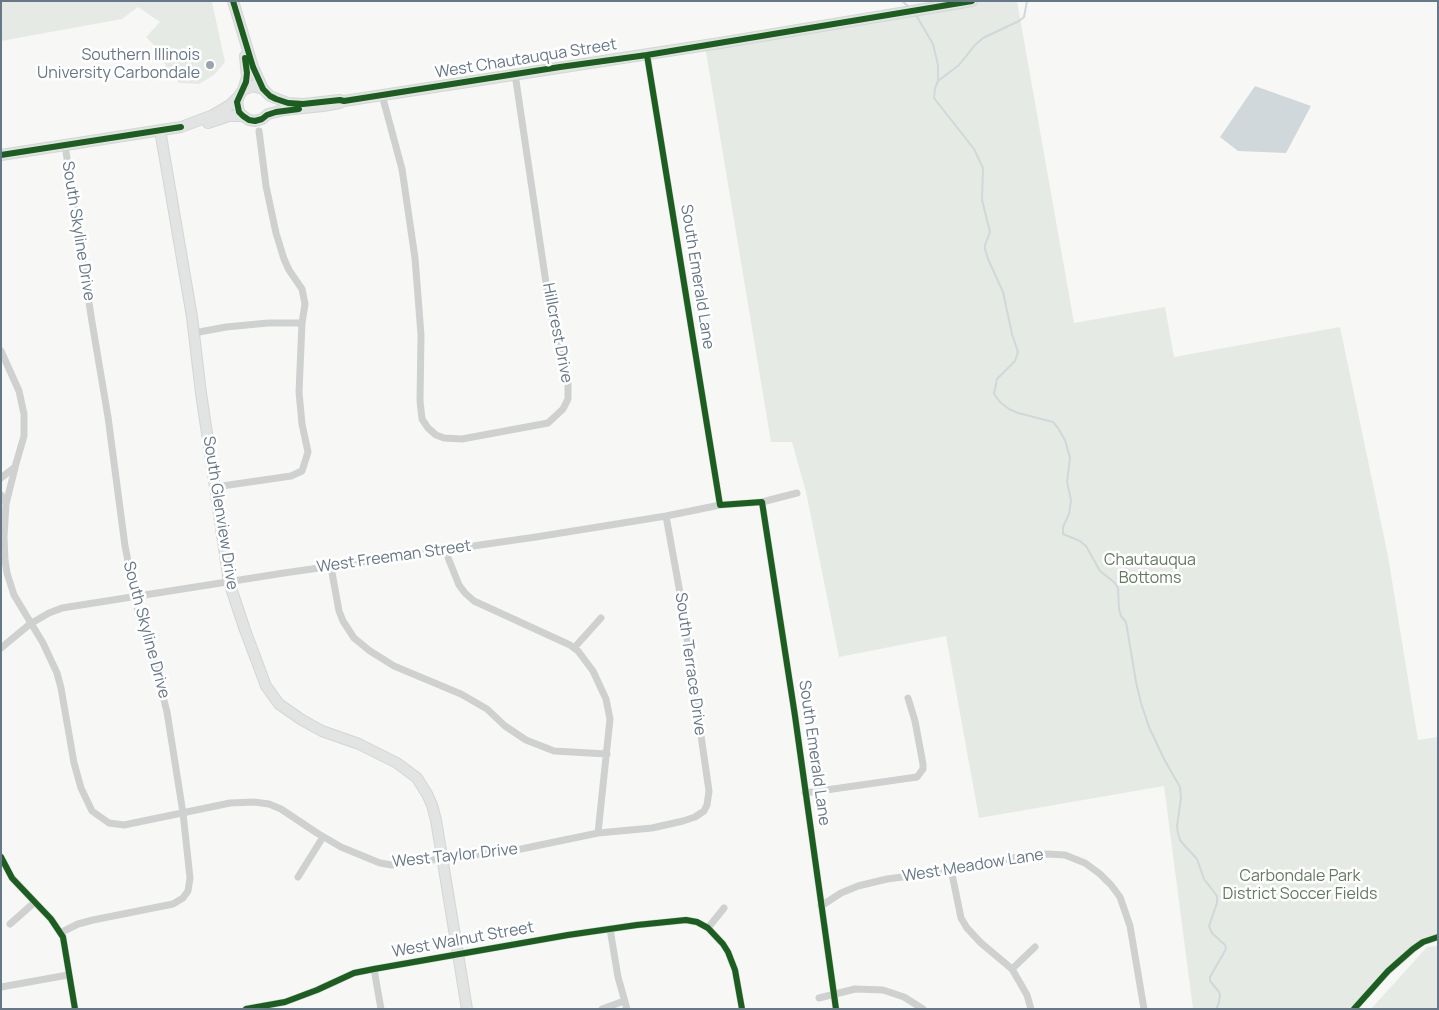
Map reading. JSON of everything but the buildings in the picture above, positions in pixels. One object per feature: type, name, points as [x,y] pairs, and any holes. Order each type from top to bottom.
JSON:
[{"type":"street","points":[[233,1],[240,28],[247,73],[238,106],[243,116]]},
{"type":"street","name":"West Chautauqua Street","points":[[181,127],[195,126],[229,116],[243,116],[255,121],[284,110],[323,106],[515,74],[647,55],[972,1]]},
{"type":"street","points":[[240,28],[253,67],[267,92],[271,106],[267,115]]},
{"type":"street","name":"South Emerald Lane","points":[[647,55],[720,505]]},
{"type":"street","name":"Hillcrest Drive","points":[[382,95],[402,169],[414,250],[421,336],[420,401],[422,419],[436,435],[444,438],[462,439],[548,423],[563,409],[568,399],[568,383],[550,310],[515,74]]},
{"type":"street","name":"West Chautauqua Street","points":[[1,155],[181,127],[213,115],[230,105],[253,86],[281,101],[293,104],[344,101]]},
{"type":"street","name":"South Glenview Drive","points":[[160,130],[194,333],[229,582],[266,686],[279,704],[302,720],[359,744],[397,763],[417,778],[427,794],[432,805],[442,858],[467,1009]]},
{"type":"street","points":[[215,487],[291,476],[302,471],[308,452],[302,424],[299,392],[302,323],[305,304],[302,289],[286,264],[276,233],[266,186],[259,131]]},
{"type":"street","name":"South Skyline Drive","points":[[60,933],[78,924],[173,904],[183,898],[189,888],[190,878],[183,813],[167,712],[151,649],[139,617],[124,546],[108,418],[64,145]]},
{"type":"street","points":[[194,333],[226,327],[268,323],[302,323]]},
{"type":"street","name":"West Taylor Drive","points":[[1,351],[19,391],[24,414],[24,436],[6,504],[4,537],[7,573],[14,595],[43,643],[57,673],[74,763],[83,794],[92,811],[104,820],[109,823],[124,825],[230,803],[254,802],[269,804],[281,809],[341,847],[380,863],[392,865],[521,849],[598,833],[658,826],[683,821],[704,811]]},
{"type":"street","points":[[1,478],[15,468]]},
{"type":"street","name":"West Freeman Street","points":[[1,648],[30,624],[62,608],[536,537],[666,516],[720,505],[762,502],[798,493]]},
{"type":"street","points":[[1,495],[6,504]]},
{"type":"street","name":"South Emerald Lane","points":[[762,502],[806,793],[836,1009]]},
{"type":"street","name":"South Terrace Drive","points":[[666,516],[682,604],[709,791],[704,811]]},
{"type":"street","points":[[445,550],[459,585],[474,601],[574,648],[593,671],[606,699],[610,719],[598,833]]},
{"type":"street","points":[[332,567],[339,611],[343,622],[354,638],[370,651],[394,666],[461,694],[486,709],[505,726],[532,743],[554,751],[607,754]]},
{"type":"street","points":[[574,648],[601,618]]},
{"type":"street","points":[[806,793],[917,777],[923,764],[915,721],[908,698]]},
{"type":"street","points":[[298,877],[323,837]]},
{"type":"street","name":"West Meadow Lane","points":[[821,906],[841,893],[858,886],[887,879],[1024,856],[1065,855],[1084,863],[1100,874],[1120,897],[1130,926],[1144,1009]]},
{"type":"street","points":[[1,857],[12,878],[51,920],[63,937],[75,1009]]},
{"type":"street","points":[[952,869],[962,918],[967,928],[981,943],[1012,969],[1025,990],[1031,1009]]},
{"type":"street","points":[[10,924],[34,902]]},
{"type":"street","points":[[724,908],[708,928],[723,944],[733,962],[742,1009]]},
{"type":"street","name":"West Walnut Street","points":[[246,1009],[280,1006],[354,973],[374,969],[610,929],[678,921],[697,922],[708,928]]},
{"type":"street","points":[[602,1009],[626,1005],[618,977],[610,929]]},
{"type":"street","points":[[1354,1009],[1388,971],[1413,949],[1422,942],[1438,937]]},
{"type":"street","points":[[1012,969],[1035,947]]},
{"type":"street","points":[[374,969],[381,1009]]},
{"type":"street","points":[[1,987],[68,974]]},
{"type":"street","points":[[819,998],[855,989],[882,990],[904,996],[922,1008]]},
{"type":"green space","name":"Southern Illinois University Carbondale","points":[[1,1],[213,1],[225,62],[214,75],[199,84],[179,83],[169,72],[155,46],[146,37],[160,22],[138,7],[122,19],[1,41]]},
{"type":"green space","name":"Chautauqua Bottoms","points":[[972,1],[1017,1],[1074,323],[1165,307],[1174,357],[1340,327],[1388,556],[1418,740],[1438,737],[1438,937],[1423,942],[1354,1009],[1193,1009],[1164,786],[979,818],[946,636],[839,657],[806,492],[792,442],[771,442],[705,46]]},
{"type":"green space","points":[[1438,946],[1438,1009],[1371,1009],[1427,947]]},
{"type":"shaded area","points":[[1255,86],[1311,106],[1286,153],[1238,151],[1220,137]]},
{"type":"waterway","points":[[902,1],[910,8]]},
{"type":"waterway","points":[[1027,1],[1024,17],[983,38],[975,45],[959,65],[938,81],[934,98],[974,149],[983,168],[982,200],[990,232],[985,249],[1003,292],[1018,352],[1015,361],[997,379],[994,394],[1009,409],[1053,422],[1065,440],[1070,458],[1067,482],[1071,500],[1069,514],[1063,527],[1063,534],[1080,541],[1086,546],[1100,571],[1114,582],[1118,588],[1119,609],[1121,616],[1126,622],[1141,703],[1149,727],[1180,787],[1181,798],[1177,826],[1180,840],[1197,859],[1204,879],[1217,896],[1217,903],[1209,926],[1212,933],[1225,945],[1226,949],[1210,977],[1210,981],[1220,995],[1216,1009]]},
{"type":"waterway","points":[[916,15],[933,44],[938,65],[938,80]]},
{"type":"cycle path","points":[[233,1],[253,67],[263,89],[276,99],[288,103],[303,104],[344,101],[647,55],[972,1]]},
{"type":"cycle path","points":[[647,55],[720,505],[762,502],[795,716],[836,1009]]},
{"type":"cycle path","points":[[245,58],[246,82],[237,102],[239,112],[243,116],[255,121],[276,112],[299,109]]},
{"type":"cycle path","points":[[1,155],[181,127]]},
{"type":"cycle path","points":[[1,857],[12,878],[51,919],[63,937],[75,1009]]},
{"type":"cycle path","points":[[246,1009],[285,1002],[354,973],[568,935],[686,920],[697,922],[708,928],[723,944],[735,970],[742,1009]]},
{"type":"cycle path","points":[[1354,1009],[1388,971],[1413,949],[1423,942],[1438,937]]},
{"type":"place","name":"Southern Illinois University Carbondale","points":[[210,65]]},
{"type":"park label","name":"Carbondale Park District Soccer Fields","points":[[1300,886]]}]
